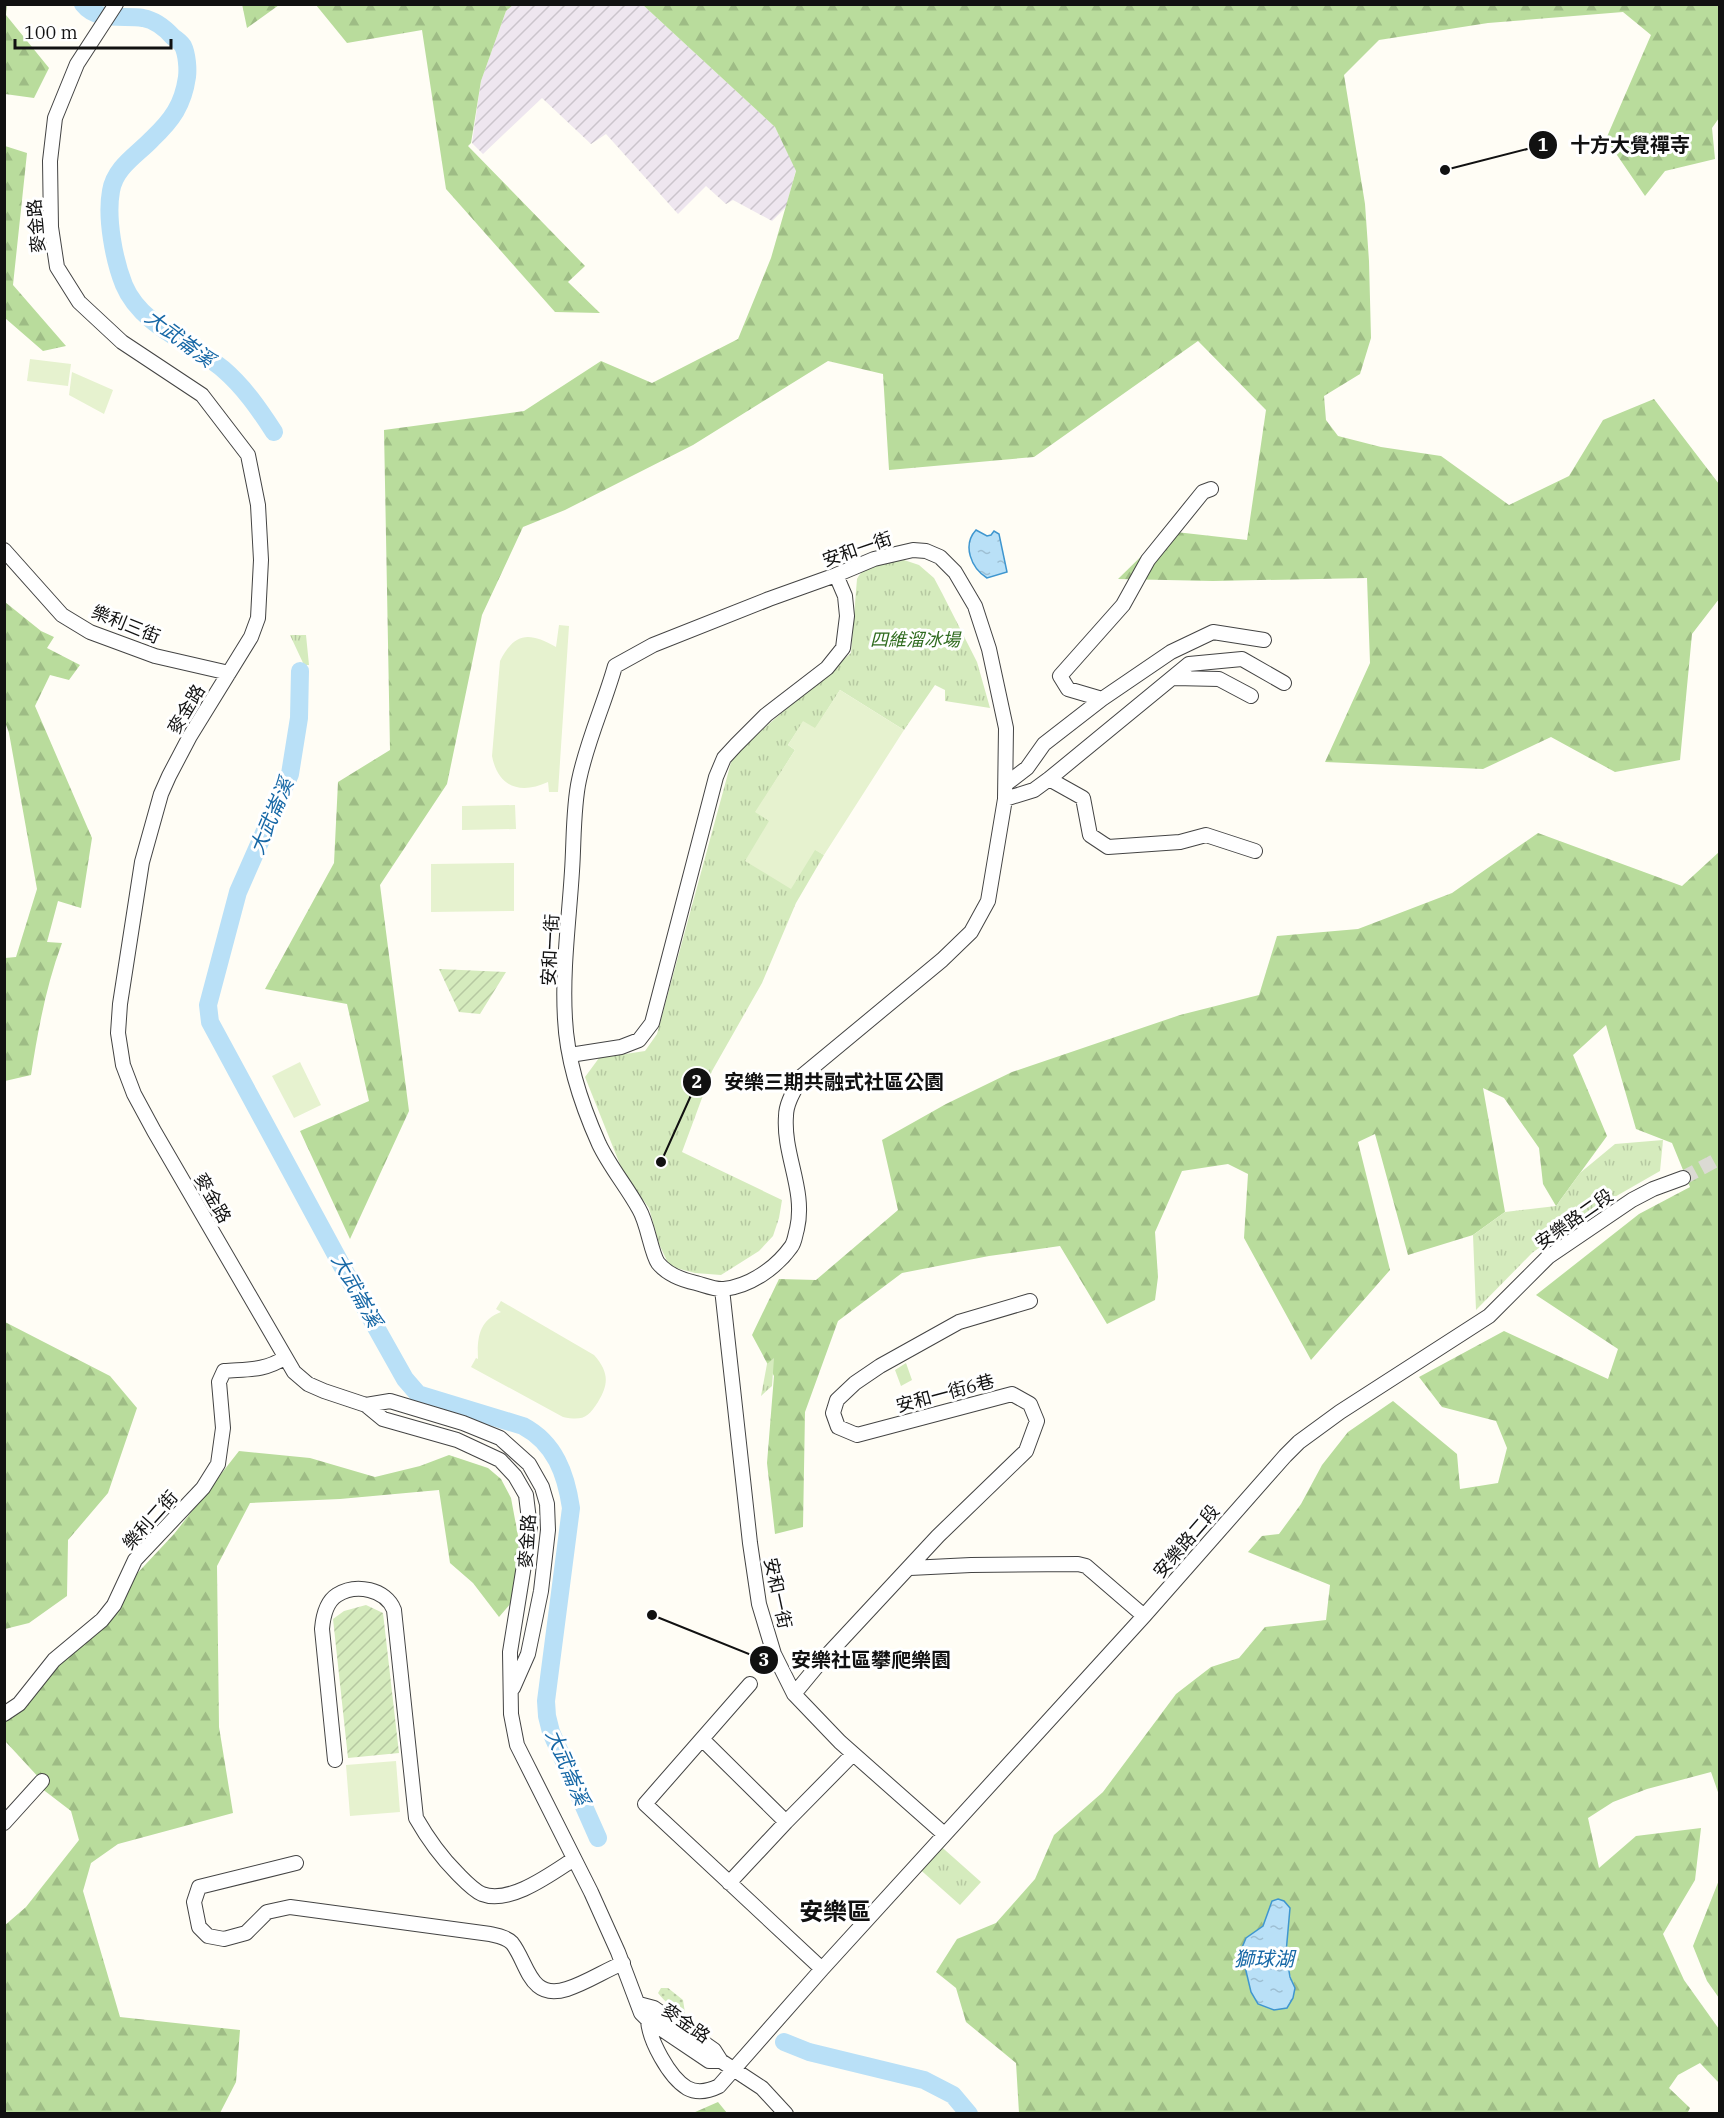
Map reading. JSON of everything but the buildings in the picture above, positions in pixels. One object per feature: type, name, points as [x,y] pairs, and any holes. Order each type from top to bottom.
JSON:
[{"type":"street","name":"麥金路","points":[[116,4],[77,64],[55,118],[50,161],[51,227],[57,267],[79,302],[122,342],[202,395],[248,455],[258,505],[261,560],[258,618],[251,637],[190,736],[169,776],[153,820],[142,862],[120,1004],[119,1050],[130,1083],[147,1118],[294,1372],[308,1384],[366,1405],[383,1419],[457,1440],[500,1460],[515,1476],[528,1499],[530,1528],[510,1652],[511,1714],[518,1745],[623,1963],[641,2013],[709,2061],[721,2061]]},
{"type":"street","points":[[1102,699],[1068,689],[1060,676],[1123,605],[1148,560],[1203,492],[1211,489]]},
{"type":"street","name":"樂利三街","points":[[4,550],[62,615],[90,632],[155,656],[229,673]]},
{"type":"street","name":"安和一街","points":[[913,550],[926,551],[940,557],[955,572],[975,606],[989,649],[1006,728],[1006,784],[988,901],[971,932],[942,960],[802,1076],[792,1096],[785,1114],[800,1216],[793,1245],[775,1266],[748,1282],[722,1289],[685,1280],[670,1273],[657,1262],[647,1225],[599,1144],[577,1084],[565,1020],[578,782],[615,666],[653,645],[873,559],[913,550]]},
{"type":"street","points":[[570,1055],[621,1047],[639,1040],[652,1023],[716,777],[724,758],[766,715],[827,668],[843,648],[848,616],[845,596],[836,575]]},
{"type":"street","points":[[1006,784],[1027,768],[1044,744],[1102,699],[1172,652],[1213,632],[1264,640]]},
{"type":"street","points":[[1005,799],[1034,790],[1049,779],[1189,664],[1242,659],[1284,683]]},
{"type":"street","points":[[1174,678],[1219,679],[1251,696]]},
{"type":"street","points":[[1049,779],[1083,798],[1090,835],[1108,847],[1180,842],[1206,835],[1255,851]]},
{"type":"street","name":"安樂路二段","points":[[734,2069],[1299,1442],[1340,1412],[1489,1316],[1548,1257],[1632,1200],[1683,1178]]},
{"type":"street","name":"安和一街","points":[[722,1289],[750,1543],[759,1604],[774,1654],[794,1694],[853,1754],[944,1834]]},
{"type":"street","name":"安和一街6巷","points":[[794,1694],[938,1536],[1026,1451],[1037,1420],[1030,1404],[1012,1394],[857,1435],[838,1427],[833,1413],[837,1401],[855,1383],[880,1366],[958,1322],[1030,1301]]},
{"type":"street","name":"樂利二街","points":[[4,1714],[19,1704],[54,1660],[102,1620],[114,1605],[135,1560],[203,1488],[218,1464],[223,1428],[219,1382],[224,1371],[264,1368],[284,1358]]},
{"type":"street","name":"麥金路","points":[[366,1405],[390,1401],[463,1423],[500,1438],[529,1464],[542,1487],[547,1504],[548,1530],[540,1591],[528,1654],[512,1690]]},
{"type":"street","points":[[910,1568],[1078,1564],[1086,1566],[1144,1616]]},
{"type":"street","points":[[521,1588],[540,1591]]},
{"type":"street","points":[[335,1760],[322,1629],[324,1616],[337,1595],[356,1589],[367,1590],[385,1596],[394,1610],[416,1818],[429,1842],[469,1885],[481,1894],[493,1896],[516,1892],[539,1882],[574,1859]]},
{"type":"street","points":[[750,1684],[645,1804],[822,1969]]},
{"type":"street","points":[[702,1738],[786,1822]]},
{"type":"street","points":[[729,1883],[853,1754]]},
{"type":"street","points":[[4,1823],[42,1781]]},
{"type":"street","points":[[296,1863],[200,1887],[194,1902],[199,1927],[208,1936],[224,1939],[246,1933],[267,1912],[290,1907],[490,1934],[504,1937],[512,1943],[531,1980],[541,1988],[551,1991],[566,1990],[623,1963]]},
{"type":"street","name":"麥金路","points":[[639,2004],[654,2008],[714,2050],[721,2061],[762,2088],[786,2114]]},
{"type":"street","points":[[648,2020],[649,2032],[667,2065],[688,2088],[709,2091],[718,2086],[734,2069]]},
{"type":"shaded area","points":[[513,5],[643,5],[775,127],[796,170],[786,207],[772,221],[733,200],[726,204],[706,186],[678,214],[606,134],[591,144],[542,98],[483,154],[472,143],[481,81],[506,11]]},
{"type":"green space","points":[[242,4],[279,4],[279,5],[247,28]]},
{"type":"green space","points":[[4,5],[7,5],[6,15],[49,68],[34,98],[5,94]]},
{"type":"green space","points":[[316,5],[513,5],[506,11],[481,81],[471,143],[468,146],[585,266],[568,282],[600,313],[555,312],[446,189],[422,30],[347,43]]},
{"type":"green space","points":[[643,5],[1719,5],[1719,118],[1712,128],[1715,159],[1665,171],[1645,196],[1606,139],[1651,35],[1623,12],[1488,23],[1379,40],[1344,75],[1365,204],[1371,338],[1360,374],[1324,396],[1326,420],[1338,436],[1381,447],[1441,456],[1509,505],[1569,476],[1603,420],[1654,399],[1719,484],[1719,599],[1692,634],[1680,760],[1615,772],[1551,737],[1483,769],[1325,762],[1370,663],[1367,578],[1213,581],[1118,579],[1167,531],[1247,540],[1266,410],[1198,341],[1034,457],[889,470],[883,374],[828,361],[693,445],[565,510],[523,527],[482,615],[447,784],[380,885],[409,1111],[350,1239],[300,1131],[369,1101],[347,1004],[265,989],[334,863],[338,782],[390,750],[384,430],[524,411],[601,361],[652,383],[738,339],[771,258],[796,171],[775,127]]},
{"type":"green space","points":[[5,146],[27,153],[13,285],[66,346],[43,351],[5,318]]},
{"type":"green space","points":[[30,359],[71,364],[68,386],[27,381]]},
{"type":"green space","points":[[72,372],[113,390],[104,414],[69,395]]},
{"type":"green space","name":"四維溜冰場","points":[[904,560],[919,565],[934,578],[977,662],[990,708],[945,701],[945,690],[935,685],[904,730],[840,690],[815,729],[803,722],[788,745],[795,750],[756,812],[824,855],[796,903],[762,983],[712,1071],[682,1152],[782,1200],[779,1218],[773,1236],[759,1251],[721,1275],[695,1273],[676,1268],[668,1263],[659,1244],[649,1208],[623,1172],[585,1077],[599,1058],[645,1051],[657,1034],[733,755],[851,653],[857,579],[861,573],[871,566]]},
{"type":"green space","points":[[5,602],[41,631],[54,637],[47,648],[80,665],[69,680],[50,675],[35,706],[92,838],[81,908],[58,901],[47,942],[62,943],[43,1008],[31,1075],[5,1081],[5,958],[16,957],[37,889],[9,733],[5,722]]},
{"type":"green space","points":[[559,625],[569,626],[558,792],[549,792],[548,782],[528,788],[512,786],[499,775],[492,756],[500,661],[511,644],[523,638],[538,639],[556,647]]},
{"type":"green space","points":[[290,635],[306,635],[309,665],[304,665]]},
{"type":"green space","points":[[840,690],[904,730],[824,855],[815,850],[791,889],[745,861],[769,821],[755,812],[795,750],[788,745],[803,721],[815,728]]},
{"type":"green space","points":[[515,805],[516,829],[462,830],[462,806]]},
{"type":"green space","points":[[1538,833],[1682,886],[1719,852],[1719,1795],[1711,1772],[1647,1789],[1613,1802],[1588,1818],[1599,1868],[1636,1836],[1701,1828],[1695,1880],[1663,1934],[1684,1980],[1719,2029],[1719,2083],[1700,2063],[1678,2075],[1669,2088],[1690,2108],[1687,2114],[1019,2113],[1016,2063],[966,2022],[956,1988],[936,1972],[957,1939],[996,1923],[1035,1879],[1054,1835],[1103,1792],[1176,1694],[1211,1667],[1239,1658],[1265,1627],[1326,1620],[1330,1585],[1248,1552],[1262,1536],[1279,1534],[1301,1504],[1322,1465],[1348,1432],[1393,1401],[1457,1454],[1460,1489],[1498,1483],[1507,1448],[1496,1421],[1442,1407],[1419,1377],[1504,1331],[1608,1379],[1618,1349],[1536,1295],[1639,1214],[1690,1187],[1672,1143],[1636,1129],[1606,1025],[1573,1055],[1607,1136],[1556,1206],[1543,1184],[1539,1148],[1504,1098],[1483,1088],[1505,1212],[1473,1235],[1408,1255],[1375,1134],[1358,1142],[1390,1270],[1311,1360],[1244,1238],[1248,1174],[1228,1164],[1182,1171],[1155,1232],[1158,1277],[1155,1300],[1107,1324],[1060,1246],[989,1256],[902,1273],[838,1321],[805,1412],[803,1527],[775,1534],[767,1463],[774,1376],[752,1335],[779,1279],[816,1280],[898,1210],[882,1140],[946,1104],[1012,1072],[1180,1015],[1259,995],[1277,936],[1358,929],[1452,893]],"holes":[[[1272,1902],[1290,1908],[1287,1959],[1295,1988],[1246,1938],[1263,1926]]]},
{"type":"green space","points":[[514,863],[514,911],[431,912],[431,864]]},
{"type":"green space","points":[[439,969],[506,972],[480,1014],[459,1012]]},
{"type":"green space","points":[[300,1062],[321,1105],[294,1118],[272,1076]]},
{"type":"green space","points":[[1663,1140],[1660,1171],[1585,1214],[1532,1253],[1476,1310],[1473,1235],[1505,1212],[1556,1206],[1580,1173],[1615,1144]]},
{"type":"green space","points":[[501,1301],[594,1355],[599,1361],[605,1373],[606,1384],[598,1402],[588,1415],[575,1419],[563,1417],[471,1367],[476,1358],[478,1359],[481,1331],[488,1320],[501,1312],[496,1309]]},
{"type":"green space","points":[[5,1322],[110,1376],[137,1408],[108,1493],[68,1540],[67,1596],[29,1623],[5,1629]]},
{"type":"green space","points":[[774,1358],[772,1386],[761,1396],[767,1364]]},
{"type":"green space","points":[[906,1363],[912,1380],[901,1386],[895,1370]]},
{"type":"green space","points":[[239,1451],[310,1458],[375,1477],[420,1466],[449,1455],[488,1468],[501,1479],[511,1498],[519,1541],[512,1602],[499,1617],[473,1583],[450,1563],[439,1490],[340,1499],[250,1503],[217,1566],[219,1727],[233,1813],[118,1844],[91,1863],[83,1891],[120,2017],[240,2030],[236,2082],[220,2113],[5,2113],[4,1926],[26,1907],[79,1840],[71,1811],[41,1788],[42,1781],[5,1741],[5,1722],[87,1627],[174,1534]]},
{"type":"green space","points":[[366,1605],[383,1613],[399,1753],[348,1758],[333,1619],[344,1611]]},
{"type":"green space","points":[[396,1761],[400,1812],[350,1816],[346,1765]]},
{"type":"green space","points":[[936,1842],[981,1882],[960,1905],[915,1865]]},
{"type":"green space","points":[[1719,1880],[1719,1998],[1707,1981],[1693,1946]]},
{"type":"green space","points":[[661,1988],[668,1988],[683,2000],[685,2013],[679,2012],[663,1999],[658,1993]]},
{"type":"green space","points":[[718,2102],[727,2113],[693,2113]]},
{"type":"water","points":[[976,530],[987,536],[994,531],[999,534],[1007,572],[987,578],[981,574],[970,556],[969,549]]},
{"type":"water","name":"獅球湖","points":[[1278,1899],[1284,1901],[1290,1908],[1286,1953],[1290,1977],[1295,1988],[1293,1998],[1287,2008],[1274,2010],[1258,2004],[1251,1992],[1241,1950],[1246,1938],[1263,1926],[1272,1901]]},
{"type":"waterway","name":"大武崙溪","points":[[83,4],[89,10],[103,16],[143,18],[155,23],[182,45],[186,57],[185,87],[176,111],[159,132],[127,162],[113,183],[110,226],[117,264],[124,285],[142,312],[168,333],[211,360],[231,376],[251,399],[274,432]]},
{"type":"waterway","name":"大武崙溪","points":[[300,671],[299,718],[290,774],[238,892],[208,1005],[210,1022],[405,1379],[418,1394],[523,1426],[543,1441],[557,1461],[566,1483],[571,1508],[546,1701],[547,1716],[551,1732],[598,1838]]},
{"type":"waterway","name":"大武崙溪","points":[[784,2042],[809,2052],[924,2080],[953,2095],[969,2114]]},
{"type":"tunnel","points":[[1683,1178],[1720,1158]]},
{"type":"place","name":"十方大覺禪寺","points":[[1445,170]]},
{"type":"place","name":"安樂三期共融式社區公園","points":[[661,1162]]},
{"type":"place","name":"安樂社區攀爬樂園","points":[[652,1615]]},
{"type":"district","name":"安樂區","points":[[835,1911]]}]
